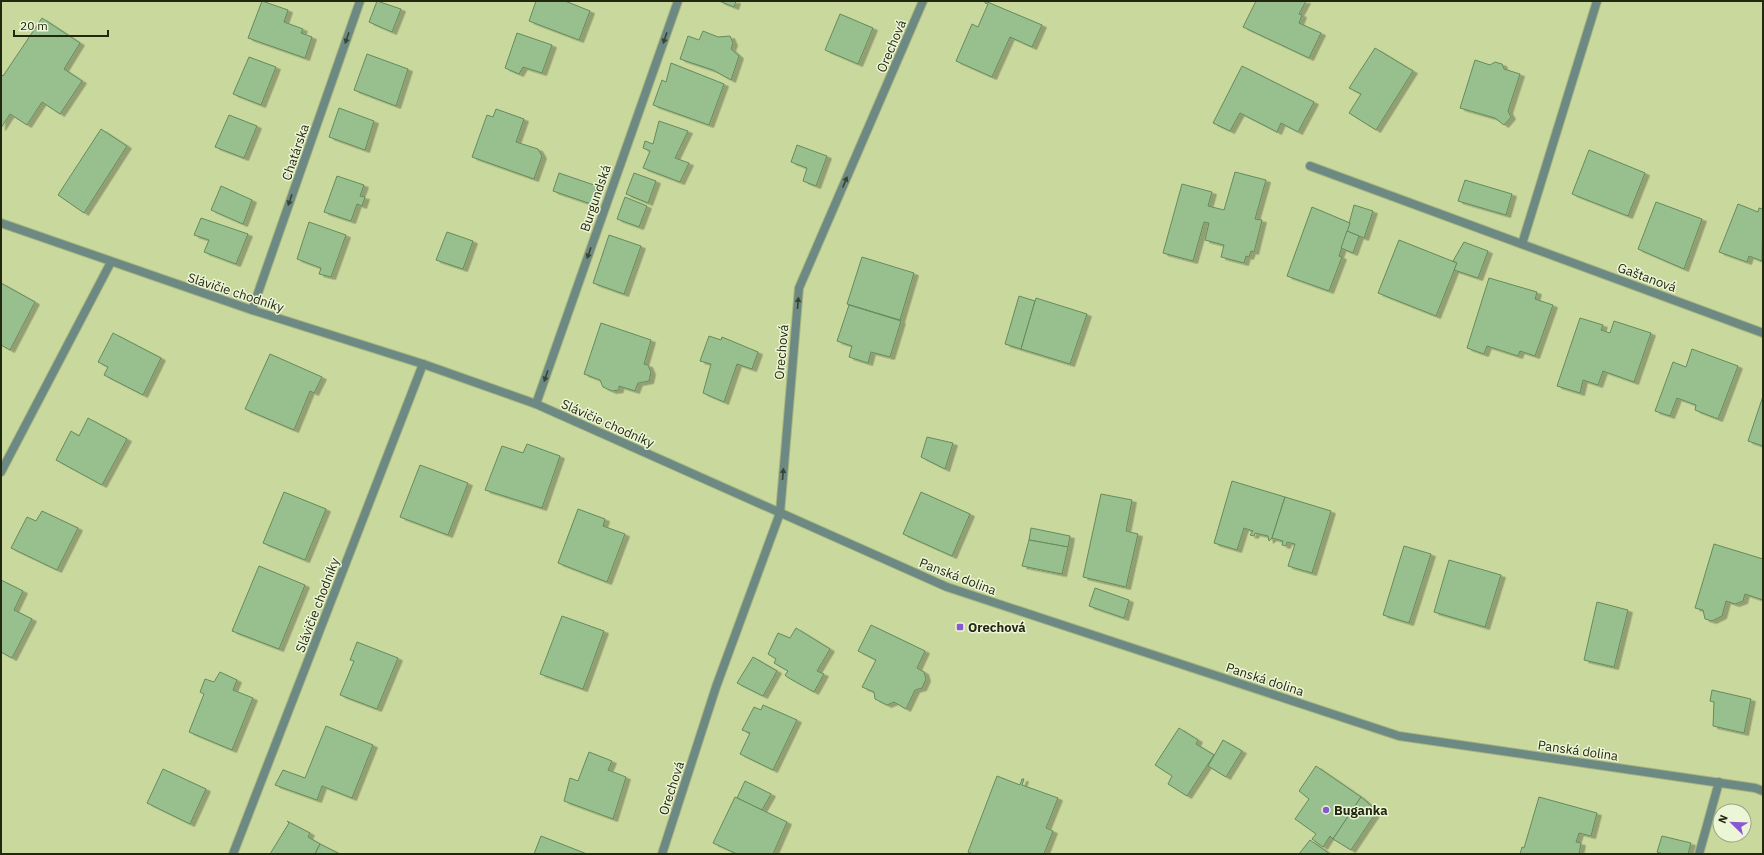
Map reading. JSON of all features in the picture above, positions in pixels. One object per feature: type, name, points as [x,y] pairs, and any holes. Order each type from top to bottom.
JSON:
[{"type":"street","name":"Chatárska","points":[[252,310],[360,1]]},
{"type":"street","name":"Burgundská","points":[[536,404],[678,1]]},
{"type":"street","name":"Orechová","points":[[662,854],[716,687],[780,513],[799,288],[923,1]]},
{"type":"street","points":[[1522,244],[1597,1]]},
{"type":"street","name":"Gaštanová","points":[[1310,166],[1763,333]]},
{"type":"street","name":"Slávičie chodníky","points":[[1,223],[252,310],[422,364],[536,404],[780,513]]},
{"type":"street","points":[[1,472],[111,262]]},
{"type":"street","name":"Slávičie chodníky","points":[[233,854],[422,364]]},
{"type":"street","name":"Panská dolina","points":[[780,513],[947,587],[1399,736],[1719,782],[1763,791]]},
{"type":"street","points":[[1699,854],[1719,782]]},
{"type":"building","points":[[262,1],[288,10],[284,22],[303,29],[301,33],[312,37],[305,58],[248,38]]},
{"type":"building","points":[[377,1],[401,9],[392,32],[369,22]]},
{"type":"building","points":[[536,1],[565,1],[590,11],[579,40],[529,21]]},
{"type":"building","points":[[719,1],[736,1],[734,7]]},
{"type":"building","points":[[985,1],[1042,25],[1032,47],[1010,37],[992,77],[956,61],[972,24],[978,27],[988,4],[985,3]]},
{"type":"building","points":[[1256,1],[1306,1],[1299,14],[1302,15],[1299,23],[1321,33],[1309,58],[1243,27]]},
{"type":"building","points":[[840,14],[873,28],[858,64],[825,50]]},
{"type":"building","points":[[42,18],[80,43],[64,69],[82,81],[60,114],[42,102],[27,125],[10,114],[1,128],[1,74],[3,76]]},
{"type":"building","points":[[703,31],[718,37],[730,36],[733,43],[731,49],[739,56],[731,80],[713,70],[680,59],[688,36],[699,40]]},
{"type":"building","points":[[517,33],[552,45],[542,73],[523,67],[519,74],[505,68]]},
{"type":"building","points":[[1375,48],[1413,71],[1376,130],[1349,113],[1361,94],[1349,88]]},
{"type":"building","points":[[367,54],[408,69],[396,106],[354,90]]},
{"type":"building","points":[[249,57],[276,67],[261,105],[233,94]]},
{"type":"building","points":[[1475,60],[1490,65],[1495,62],[1502,64],[1504,69],[1520,74],[1508,111],[1511,117],[1504,125],[1495,118],[1460,108]]},
{"type":"building","points":[[671,63],[724,84],[709,125],[653,105],[662,80],[666,82]]},
{"type":"building","points":[[1242,66],[1314,102],[1298,132],[1281,123],[1277,132],[1240,113],[1230,131],[1213,123]]},
{"type":"building","points":[[339,108],[374,121],[365,150],[329,137]]},
{"type":"building","points":[[496,109],[524,119],[516,142],[538,149],[542,156],[534,179],[472,157],[487,115],[493,117]]},
{"type":"building","points":[[229,115],[257,126],[244,158],[215,147]]},
{"type":"building","points":[[659,121],[688,131],[675,158],[689,163],[680,182],[643,168],[650,151],[643,148],[645,141],[653,144]]},
{"type":"building","points":[[101,129],[127,146],[84,213],[58,195]]},
{"type":"building","points":[[797,145],[827,156],[816,186],[803,181],[807,168],[791,162]]},
{"type":"building","points":[[1589,150],[1645,173],[1628,216],[1572,194]]},
{"type":"building","points":[[1235,172],[1266,180],[1255,219],[1262,220],[1254,252],[1251,251],[1249,257],[1246,256],[1244,263],[1221,257],[1224,245],[1205,240],[1209,223],[1204,222],[1193,261],[1163,253],[1182,184],[1212,192],[1208,206],[1224,210]]},
{"type":"building","points":[[559,173],[597,186],[591,204],[553,191]]},
{"type":"building","points":[[634,173],[656,181],[648,203],[626,194]]},
{"type":"building","points":[[337,176],[364,185],[360,196],[365,197],[362,206],[357,204],[351,221],[324,212]]},
{"type":"building","points":[[1465,180],[1512,194],[1506,215],[1458,201]]},
{"type":"building","points":[[221,186],[252,200],[243,224],[211,210]]},
{"type":"building","points":[[625,197],[647,206],[639,227],[617,219]]},
{"type":"building","points":[[1656,202],[1702,219],[1684,269],[1638,249]]},
{"type":"building","points":[[1738,204],[1758,212],[1759,208],[1763,209],[1762,261],[1749,256],[1747,262],[1719,252]]},
{"type":"building","points":[[1354,205],[1373,211],[1364,238],[1347,231]]},
{"type":"building","points":[[1312,207],[1350,223],[1339,256],[1342,257],[1329,291],[1287,276]]},
{"type":"building","points":[[201,218],[248,234],[236,264],[204,252],[209,240],[194,235]]},
{"type":"building","points":[[309,222],[346,235],[331,277],[319,274],[321,268],[297,259]]},
{"type":"building","points":[[1347,231],[1359,236],[1353,253],[1341,248]]},
{"type":"building","points":[[447,232],[473,241],[463,269],[436,260]]},
{"type":"building","points":[[609,235],[641,246],[624,294],[593,283]]},
{"type":"building","points":[[1399,240],[1457,263],[1436,316],[1378,293]]},
{"type":"building","points":[[1464,242],[1488,251],[1478,278],[1454,270],[1457,263],[1453,261]]},
{"type":"building","points":[[862,257],[914,273],[900,320],[847,304]]},
{"type":"building","points":[[1489,278],[1537,292],[1535,299],[1553,305],[1535,356],[1520,351],[1518,356],[1487,346],[1484,354],[1467,348]]},
{"type":"building","points":[[1,283],[35,302],[10,350],[1,345]]},
{"type":"building","points":[[1019,296],[1035,301],[1021,349],[1005,344]]},
{"type":"building","points":[[1036,298],[1087,314],[1070,364],[1021,349]]},
{"type":"building","points":[[849,305],[901,321],[890,357],[871,352],[868,363],[849,357],[852,346],[837,341]]},
{"type":"building","points":[[1580,318],[1603,325],[1601,330],[1610,333],[1614,321],[1651,333],[1634,382],[1603,371],[1598,385],[1583,380],[1580,393],[1557,386]]},
{"type":"building","points":[[601,323],[651,340],[644,364],[648,365],[651,372],[649,381],[638,383],[635,391],[619,386],[619,390],[612,391],[603,387],[600,380],[584,374]]},
{"type":"building","points":[[113,333],[161,358],[143,395],[104,375],[108,367],[98,362]]},
{"type":"building","points":[[709,336],[721,340],[722,337],[758,352],[752,369],[737,364],[724,402],[703,393],[711,364],[700,361]]},
{"type":"building","points":[[1692,349],[1738,366],[1718,419],[1695,410],[1696,405],[1677,398],[1670,416],[1655,411],[1673,362],[1686,367]]},
{"type":"building","points":[[270,354],[322,377],[314,393],[310,391],[294,430],[245,409]]},
{"type":"building","points":[[1763,396],[1763,446],[1748,441]]},
{"type":"building","points":[[88,418],[127,439],[102,485],[56,460],[71,431],[79,436]]},
{"type":"building","points":[[927,437],[953,443],[945,469],[921,457]]},
{"type":"building","points":[[527,444],[560,456],[542,508],[485,490],[502,446],[523,453]]},
{"type":"building","points":[[420,465],[468,483],[448,535],[400,517]]},
{"type":"building","points":[[1232,481],[1285,497],[1272,538],[1269,541],[1268,536],[1255,533],[1254,536],[1250,535],[1253,531],[1244,528],[1237,550],[1214,543]]},
{"type":"building","points":[[284,492],[326,509],[305,560],[263,543]]},
{"type":"building","points":[[921,492],[970,514],[952,556],[903,534]]},
{"type":"building","points":[[1101,494],[1132,500],[1126,531],[1138,534],[1126,587],[1083,577]]},
{"type":"building","points":[[1285,497],[1331,511],[1312,573],[1288,566],[1295,544],[1287,542],[1286,546],[1282,545],[1283,541],[1272,538]]},
{"type":"building","points":[[578,509],[605,519],[603,526],[625,534],[607,582],[558,563]]},
{"type":"building","points":[[42,511],[78,528],[57,570],[11,548],[27,517],[36,521]]},
{"type":"building","points":[[1031,528],[1070,536],[1068,547],[1029,540]]},
{"type":"building","points":[[1029,540],[1068,547],[1062,574],[1022,566]]},
{"type":"building","points":[[1714,544],[1763,559],[1763,600],[1745,594],[1743,601],[1735,604],[1726,601],[1722,616],[1712,621],[1705,619],[1703,610],[1695,608]]},
{"type":"building","points":[[1404,546],[1431,554],[1409,623],[1383,615]]},
{"type":"building","points":[[1449,560],[1501,575],[1485,627],[1434,612]]},
{"type":"building","points":[[259,566],[305,585],[279,649],[232,631]]},
{"type":"building","points":[[1,580],[23,591],[14,610],[32,619],[12,658],[1,652]]},
{"type":"building","points":[[1095,588],[1129,600],[1124,618],[1089,606]]},
{"type":"building","points":[[1597,602],[1628,610],[1614,667],[1584,660]]},
{"type":"building","points":[[562,616],[604,631],[583,689],[540,674]]},
{"type":"building","points":[[871,625],[925,651],[917,668],[924,672],[926,679],[922,688],[915,690],[906,709],[894,702],[887,705],[875,699],[874,692],[862,687],[876,660],[858,651]]},
{"type":"building","points":[[796,628],[830,649],[817,671],[824,674],[814,692],[787,677],[785,675],[788,671],[774,663],[776,659],[768,654],[778,633],[790,638]]},
{"type":"building","points":[[357,642],[398,658],[377,709],[340,695],[354,661],[350,660]]},
{"type":"building","points":[[753,657],[777,671],[763,696],[737,683]]},
{"type":"building","points":[[220,672],[237,680],[233,690],[253,698],[232,750],[189,732],[204,694],[200,692],[205,679],[214,682]]},
{"type":"building","points":[[1712,690],[1751,699],[1744,733],[1713,726],[1714,702],[1710,701]]},
{"type":"building","points":[[763,705],[797,720],[773,770],[740,754],[750,733],[742,730],[754,707],[761,710]]},
{"type":"building","points":[[326,726],[373,745],[352,798],[322,786],[317,800],[275,785],[283,770],[305,778]]},
{"type":"building","points":[[1179,728],[1198,740],[1196,744],[1214,755],[1187,796],[1168,784],[1172,776],[1155,765]]},
{"type":"building","points":[[1223,740],[1242,751],[1226,777],[1208,766]]},
{"type":"building","points":[[589,752],[612,761],[608,770],[626,777],[613,819],[564,801],[570,778],[578,781]]},
{"type":"building","points":[[1316,766],[1361,797],[1333,839],[1330,836],[1323,847],[1312,839],[1316,834],[1295,819],[1309,799],[1299,791]]},
{"type":"building","points":[[163,769],[206,789],[190,824],[147,803]]},
{"type":"building","points":[[997,776],[1020,785],[1022,779],[1024,779],[1022,785],[1058,798],[1046,828],[1053,831],[1044,854],[973,854],[968,852]]},
{"type":"building","points":[[745,781],[771,794],[762,810],[737,798]]},
{"type":"building","points":[[735,797],[787,822],[773,854],[737,854],[713,843]]},
{"type":"building","points":[[1361,797],[1377,811],[1351,850],[1333,839]]},
{"type":"building","points":[[1539,797],[1597,813],[1591,836],[1579,833],[1576,842],[1581,843],[1579,854],[1520,854],[1522,847],[1524,848]]},
{"type":"building","points":[[287,821],[310,833],[308,837],[320,844],[315,854],[270,854],[289,823]]},
{"type":"building","points":[[541,836],[587,854],[534,854]]},
{"type":"building","points":[[1662,836],[1691,843],[1688,854],[1664,854],[1657,852]]},
{"type":"building","points":[[1310,840],[1330,854],[1299,854]]},
{"type":"building","points":[[320,844],[340,854],[315,854]]},
{"type":"place","name":"Orechová","points":[[960,627]]},
{"type":"place","name":"Buganka","points":[[1326,810]]}]
